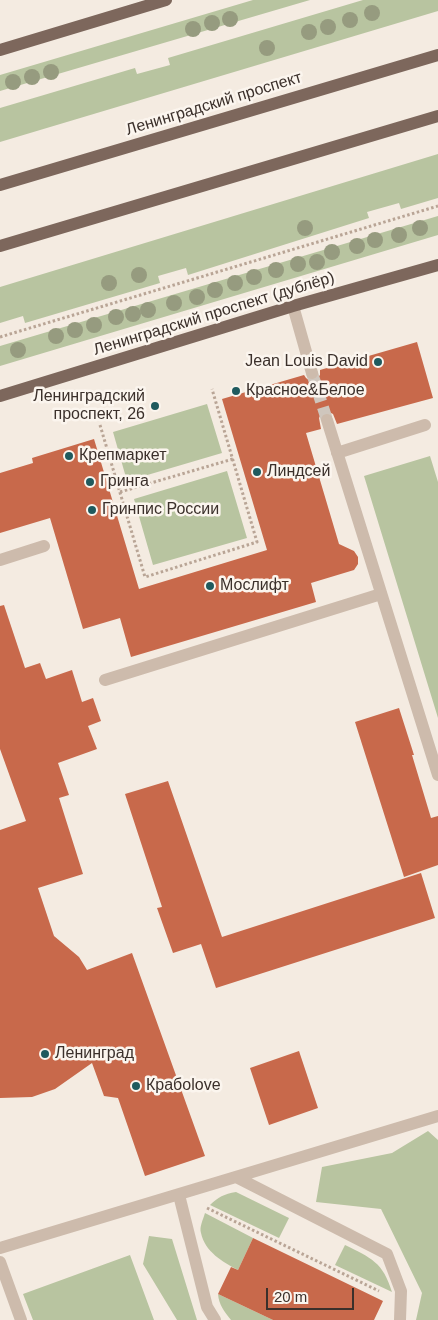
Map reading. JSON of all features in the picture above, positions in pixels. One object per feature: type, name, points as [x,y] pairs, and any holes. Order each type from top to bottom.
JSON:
[{"type":"main road","points":[[0,50],[166,0]]},
{"type":"main road","name":"Ленинградский проспект","points":[[0,185],[438,55]]},
{"type":"main road","points":[[0,246],[438,116]]},
{"type":"main road","name":"Ленинградский проспект (дублёр)","points":[[0,396],[293,306],[438,265]]},
{"type":"lane","points":[[293,306],[312,373]]},
{"type":"lane","points":[[327,420],[438,775]]},
{"type":"lane","points":[[337,453],[425,425]]},
{"type":"lane","points":[[0,560],[44,546]]},
{"type":"lane","points":[[105,680],[381,594]]},
{"type":"lane","points":[[0,1248],[438,1116]]},
{"type":"lane","points":[[236,1177],[387,1254],[401,1291],[400,1320]]},
{"type":"lane","points":[[179,1195],[207,1307],[215,1320]]},
{"type":"lane","points":[[0,1262],[21,1320]]},
{"type":"path","points":[[0,337],[438,206]]},
{"type":"path","points":[[100,425],[145,577],[258,542],[212,389]]},
{"type":"path","points":[[120,492],[233,459]]},
{"type":"path","points":[[179,1195],[401,1302]]},
{"type":"green space","points":[[253,0],[310,0],[0,91],[0,75]]},
{"type":"green space","points":[[363,0],[438,0],[438,11],[0,142],[0,108],[135,68],[137,74],[170,65],[168,58]]},
{"type":"green space","points":[[438,154],[438,198],[401,209],[399,203],[367,212],[369,218],[188,275],[186,268],[158,276],[160,283],[25,323],[23,316],[0,323],[0,287]]},
{"type":"green space","points":[[438,216],[438,235],[0,366],[0,346]]},
{"type":"green space","points":[[207,404],[222,453],[127,481],[113,432]]},
{"type":"green space","points":[[430,456],[438,482],[438,718],[364,476]]},
{"type":"green space","points":[[227,471],[247,538],[153,565],[134,499]]},
{"type":"green space","points":[[428,1131],[438,1140],[438,1320],[416,1320],[422,1293],[381,1209],[316,1202],[322,1167],[392,1153]]},
{"type":"green space","points":[[236,1192],[289,1218],[279,1238],[210,1205],[222,1196]]},
{"type":"green space","points":[[205,1213],[253,1238],[238,1270],[221,1260],[206,1246],[201,1231]]},
{"type":"green space","points":[[149,1236],[172,1239],[197,1320],[177,1320],[143,1264]]},
{"type":"green space","points":[[345,1245],[369,1258],[380,1267],[392,1292],[335,1265]]},
{"type":"green space","points":[[130,1255],[154,1320],[33,1320],[23,1294]]},
{"type":"green space","points":[[218,1294],[273,1320],[231,1320],[221,1305]]},
{"type":"building","points":[[417,342],[433,398],[337,424],[333,414],[325,412],[319,418],[321,429],[306,433],[339,544],[354,551],[358,557],[358,564],[354,570],[311,583],[316,602],[131,657],[120,618],[83,629],[50,518],[0,533],[0,473],[33,463],[32,458],[94,439],[139,589],[267,550],[222,399],[304,375],[310,381],[315,381],[320,375],[320,370]]},
{"type":"building","points":[[4,605],[25,668],[40,663],[46,679],[72,670],[82,702],[93,698],[101,721],[88,726],[97,749],[58,763],[69,795],[59,798],[83,874],[38,888],[54,936],[79,957],[87,970],[132,953],[205,1156],[145,1176],[118,1098],[104,1096],[92,1063],[55,1089],[32,1097],[0,1098],[0,830],[26,821],[0,749],[0,606]]},
{"type":"building","points":[[399,708],[431,818],[438,816],[438,865],[404,877],[355,722]]},
{"type":"building","points":[[168,781],[222,937],[421,873],[435,918],[216,988],[201,944],[173,953],[157,908],[162,907],[125,794]]},
{"type":"building","points":[[299,1051],[318,1108],[269,1125],[250,1068]]},
{"type":"building","points":[[253,1238],[383,1301],[374,1320],[273,1320],[218,1294],[231,1267],[238,1270]]},
{"type":"tunnel","points":[[312,373],[327,420]]},
{"type":"place","name":"Jean Louis David","points":[[378,362]]},
{"type":"place","name":"Красное&Белое","points":[[236,391]]},
{"type":"place","name":"Ленинградский проспект, 26","points":[[155,406]]},
{"type":"place","name":"Крепмаркет","points":[[69,456]]},
{"type":"place","name":"Линдсей","points":[[257,472]]},
{"type":"place","name":"Гринга","points":[[90,482]]},
{"type":"place","name":"Гринпис России","points":[[92,510]]},
{"type":"place","name":"Мослифт","points":[[210,586]]},
{"type":"place","name":"Ленинград","points":[[45,1054]]},
{"type":"place","name":"Крабоlove","points":[[136,1086]]}]
